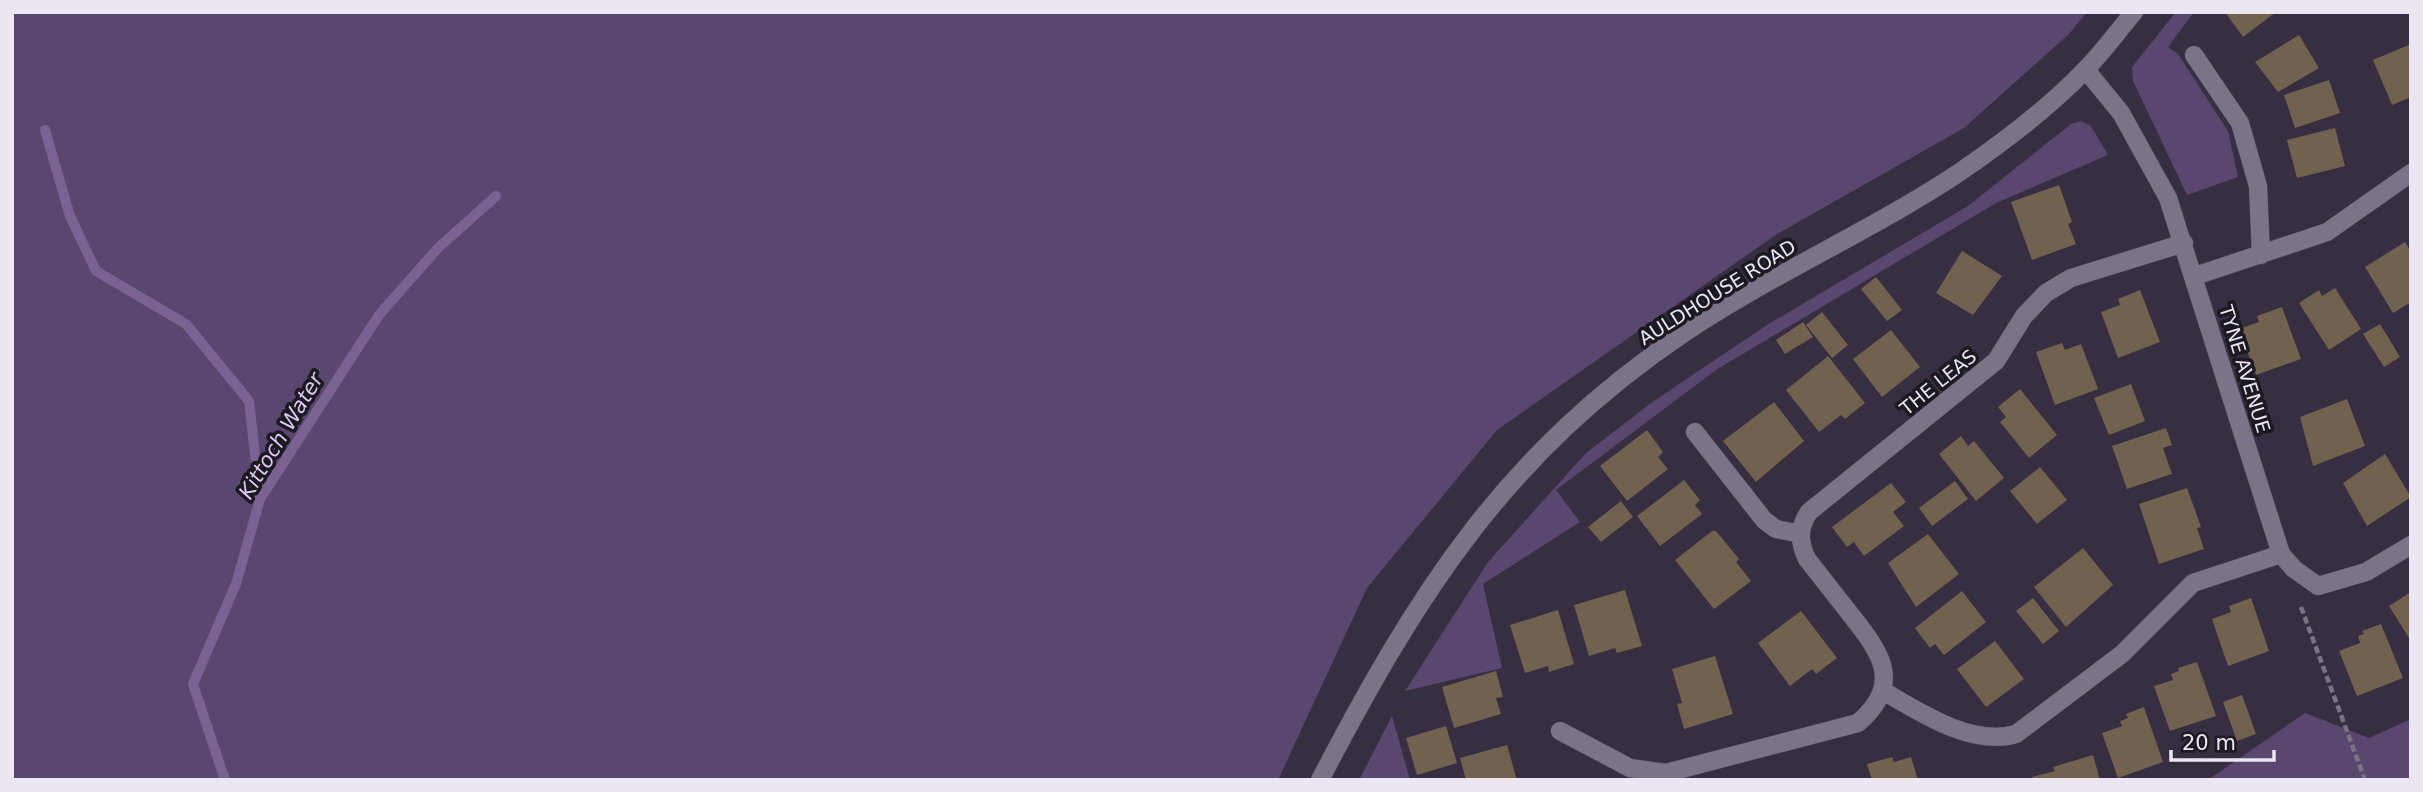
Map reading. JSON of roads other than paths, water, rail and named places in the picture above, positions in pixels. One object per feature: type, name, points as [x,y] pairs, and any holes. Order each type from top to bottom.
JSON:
[{"type":"street","name":"AULDHOUSE ROAD","points":[[1320,780],[1372,679],[1441,568],[1481,515],[1572,418],[1685,332],[1958,173],[2086,70],[2134,12]]},
{"type":"street","points":[[2194,55],[2240,123],[2258,186],[2261,255]]},
{"type":"street","name":"TYNE AVENUE","points":[[2086,70],[2121,113],[2168,198],[2195,276],[2281,554],[2305,578],[2318,586],[2367,572],[2411,545]]},
{"type":"street","points":[[2195,276],[2327,232],[2411,173]]},
{"type":"street","name":"THE LEAS","points":[[1801,534],[1802,522],[1809,512],[1996,361],[2024,316],[2046,293],[2071,278],[2184,243]]},
{"type":"street","points":[[1560,731],[1630,768],[1666,772],[1858,723],[1872,711],[1883,691],[1884,673],[1878,649],[1807,559],[1801,546],[1801,534],[1776,529],[1763,520],[1695,432]]},
{"type":"street","points":[[1883,691],[1923,714],[1985,737],[1998,739],[2016,734],[2122,654],[2193,583],[2281,554]]},
{"type":"waterway","points":[[45,130],[70,216],[96,271],[186,324],[249,401],[260,499]]},
{"type":"waterway","name":"Kittoch Water","points":[[225,780],[193,684],[236,584],[260,499],[379,315],[438,248],[496,196]]}]
